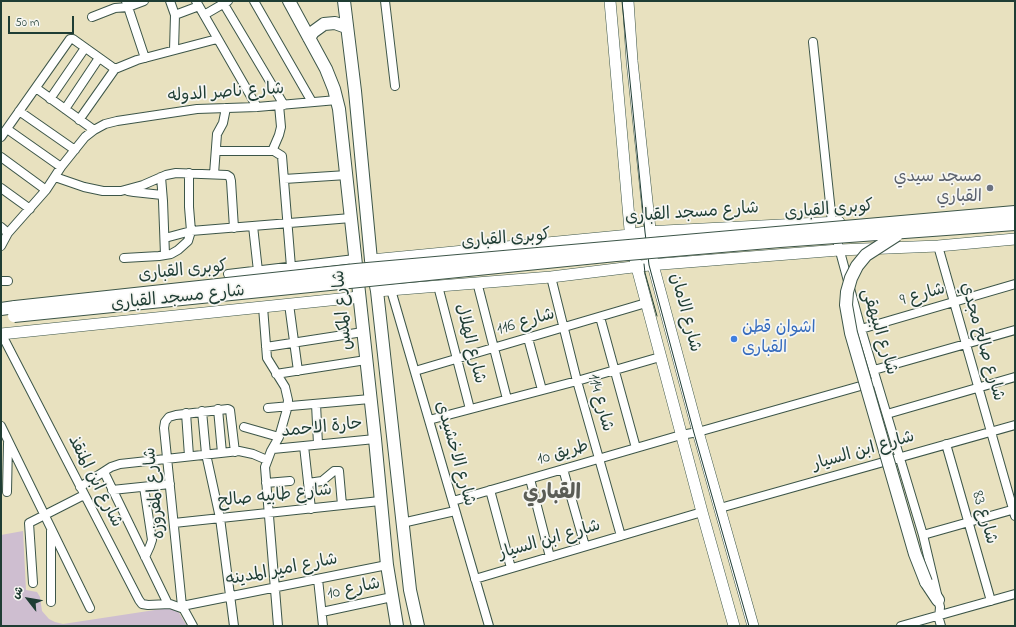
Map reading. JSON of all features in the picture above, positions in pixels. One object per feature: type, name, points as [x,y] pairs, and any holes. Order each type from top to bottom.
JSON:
[{"type":"main road","name":"شارع المكس","points":[[289,1],[310,38],[330,79],[337,100],[340,117],[375,439],[387,565],[397,626]]},
{"type":"main road","name":"شارع المكس","points":[[344,1],[355,91],[371,260],[377,291],[402,523],[410,590],[418,626]]},
{"type":"main road","points":[[310,38],[313,32],[324,24],[335,23],[346,27]]},
{"type":"main road","name":"كوبرى القبارى","points":[[1,317],[15,312],[356,270],[1015,212]]},
{"type":"main road","name":"كوبرى القبارى","points":[[1,309],[15,312],[616,255],[780,241],[1015,224]]},
{"type":"main road","points":[[900,233],[866,255],[857,266],[851,278],[847,292],[846,306],[851,334],[915,554],[926,582],[938,600]]},
{"type":"street","points":[[92,17],[127,4],[144,1]]},
{"type":"street","points":[[170,1],[175,15],[174,50]]},
{"type":"street","points":[[254,1],[312,102]]},
{"type":"street","points":[[385,1],[395,86]]},
{"type":"street","name":"شارع الامان","points":[[610,1],[630,234],[636,267],[734,626]]},
{"type":"street","name":"شارع الامان","points":[[628,1],[632,61],[651,232],[653,265],[698,432],[753,626]]},
{"type":"street","points":[[204,15],[225,2],[281,105],[281,127],[274,146],[274,151]]},
{"type":"street","points":[[127,4],[145,58]]},
{"type":"street","points":[[175,15],[197,4],[257,107]]},
{"type":"street","points":[[1,137],[70,39],[73,39],[115,69]]},
{"type":"street","points":[[79,120],[115,69],[145,58],[218,39]]},
{"type":"street","name":"شارع البيهقى","points":[[813,42],[832,222],[861,329],[923,535],[940,606],[939,615],[941,626]]},
{"type":"street","points":[[50,99],[86,48]]},
{"type":"street","points":[[65,109],[99,58]]},
{"type":"street","points":[[1,246],[8,233],[46,190],[61,167],[85,137],[94,130],[36,88]]},
{"type":"street","name":"شارع ناصر الدوله","points":[[94,130],[105,124],[117,121],[197,109],[257,107],[337,100]]},
{"type":"street","points":[[214,174],[217,134],[223,123],[226,108]]},
{"type":"street","points":[[19,111],[75,150]]},
{"type":"street","points":[[7,129],[61,167]]},
{"type":"street","points":[[216,152],[274,151],[282,156],[291,267]]},
{"type":"street","points":[[1,158],[46,190]]},
{"type":"street","points":[[55,177],[84,187],[103,191],[121,191],[176,173],[227,174],[231,181],[234,228]]},
{"type":"street","points":[[124,258],[172,254],[188,240],[191,231],[189,173]]},
{"type":"street","points":[[284,179],[347,175]]},
{"type":"street","points":[[161,177],[165,255]]},
{"type":"street","points":[[1,188],[30,209]]},
{"type":"street","points":[[127,190],[162,195]]},
{"type":"street","name":"شارع مسجد القبارى","points":[[371,260],[651,232],[832,222],[1015,206]]},
{"type":"street","points":[[165,238],[191,231],[351,218]]},
{"type":"street","points":[[253,226],[258,271]]},
{"type":"street","points":[[1,227],[8,233]]},
{"type":"street","points":[[377,291],[551,277],[653,265],[839,250],[938,246],[1015,239]]},
{"type":"street","name":"شارع صالح مجدي","points":[[938,246],[1014,512]]},
{"type":"street","points":[[228,274],[355,259]]},
{"type":"street","name":"شارع 114","points":[[551,277],[577,381],[621,536]]},
{"type":"street","points":[[477,282],[507,399]]},
{"type":"street","name":"شارع 9","points":[[861,329],[1015,284]]},
{"type":"street","name":"شارع الهلال","points":[[438,286],[470,409]]},
{"type":"street","name":"شارع الاخشيدى","points":[[391,290],[489,626]]},
{"type":"street","name":"شارع مسجد القبارى","points":[[2,334],[359,297]]},
{"type":"street","name":"شارع 116","points":[[415,371],[646,303]]},
{"type":"street","points":[[289,304],[298,371]]},
{"type":"street","points":[[263,307],[267,358],[287,394],[287,407],[279,437],[265,467],[278,626]]},
{"type":"street","points":[[600,317],[636,448]]},
{"type":"street","points":[[874,370],[1015,330]]},
{"type":"street","points":[[266,347],[363,332]]},
{"type":"street","name":"شارع ابن المنقذ","points":[[2,334],[138,600],[142,604],[168,604],[183,608]]},
{"type":"street","points":[[528,338],[542,390]]},
{"type":"street","points":[[429,420],[577,381],[660,357]]},
{"type":"street","points":[[276,374],[366,360]]},
{"type":"street","points":[[887,414],[1015,377]]},
{"type":"street","name":"طريق 10","points":[[453,500],[681,435],[698,432],[877,382]]},
{"type":"street","points":[[268,408],[370,399]]},
{"type":"street","points":[[316,404],[318,444]]},
{"type":"street","name":"شارع المفروزه","points":[[193,626],[183,608],[164,428],[165,422],[169,417],[186,413],[226,408],[230,410],[235,452]]},
{"type":"street","points":[[218,409],[222,453]]},
{"type":"street","points":[[202,411],[206,454],[220,518],[234,626]]},
{"type":"street","points":[[186,413],[190,456]]},
{"type":"street","name":"شارع ابن السيار","points":[[720,508],[1015,425]]},
{"type":"street","points":[[1,426],[90,608]]},
{"type":"street","points":[[244,427],[279,437]]},
{"type":"street","name":"حارة الاحمد","points":[[273,448],[375,439]]},
{"type":"street","points":[[7,492],[8,441]]},
{"type":"street","name":"شارع 83","points":[[946,444],[991,601]]},
{"type":"street","points":[[304,446],[311,508]]},
{"type":"street","points":[[80,487],[120,464],[235,452],[253,454],[267,460]]},
{"type":"street","points":[[563,469],[585,546]]},
{"type":"street","points":[[308,484],[322,481],[334,471],[339,471],[342,505]]},
{"type":"street","points":[[104,472],[168,604]]},
{"type":"street","points":[[530,478],[550,557]]},
{"type":"street","points":[[266,483],[290,481]]},
{"type":"street","points":[[112,490],[170,484]]},
{"type":"street","points":[[144,487],[152,540],[145,557]]},
{"type":"street","points":[[490,490],[511,568]]},
{"type":"street","points":[[33,583],[28,524],[30,521],[84,495]]},
{"type":"street","name":"شارع طابيه صالح","points":[[174,523],[380,501]]},
{"type":"street","points":[[402,523],[455,511]]},
{"type":"street","name":"شارع ابن السيار","points":[[475,579],[702,512]]},
{"type":"street","points":[[923,535],[969,522],[1014,512]]},
{"type":"street","points":[[51,528],[51,602]]},
{"type":"street","name":"شارع امير المدينه","points":[[183,608],[387,565]]},
{"type":"street","points":[[318,579],[323,626]]},
{"type":"street","points":[[901,626],[1015,594]]},
{"type":"street","name":"شارع 10","points":[[322,612],[392,597]]},
{"type":"shaded area","points":[[23,531],[26,590],[37,592],[40,597],[42,611],[49,619],[63,624],[168,608],[178,611],[187,626],[1,626],[1,535]]},
{"type":"tram line","points":[[622,1],[649,265],[694,433],[749,626]]},
{"type":"tram line","points":[[644,264],[645,273],[657,316]]},
{"type":"place","name":"مسجد سيدي القباري","points":[[990,188]]},
{"type":"place","name":"اشوان قطن القبارى","points":[[734,339]]},
{"type":"district","name":"القباري","points":[[552,495]]}]
